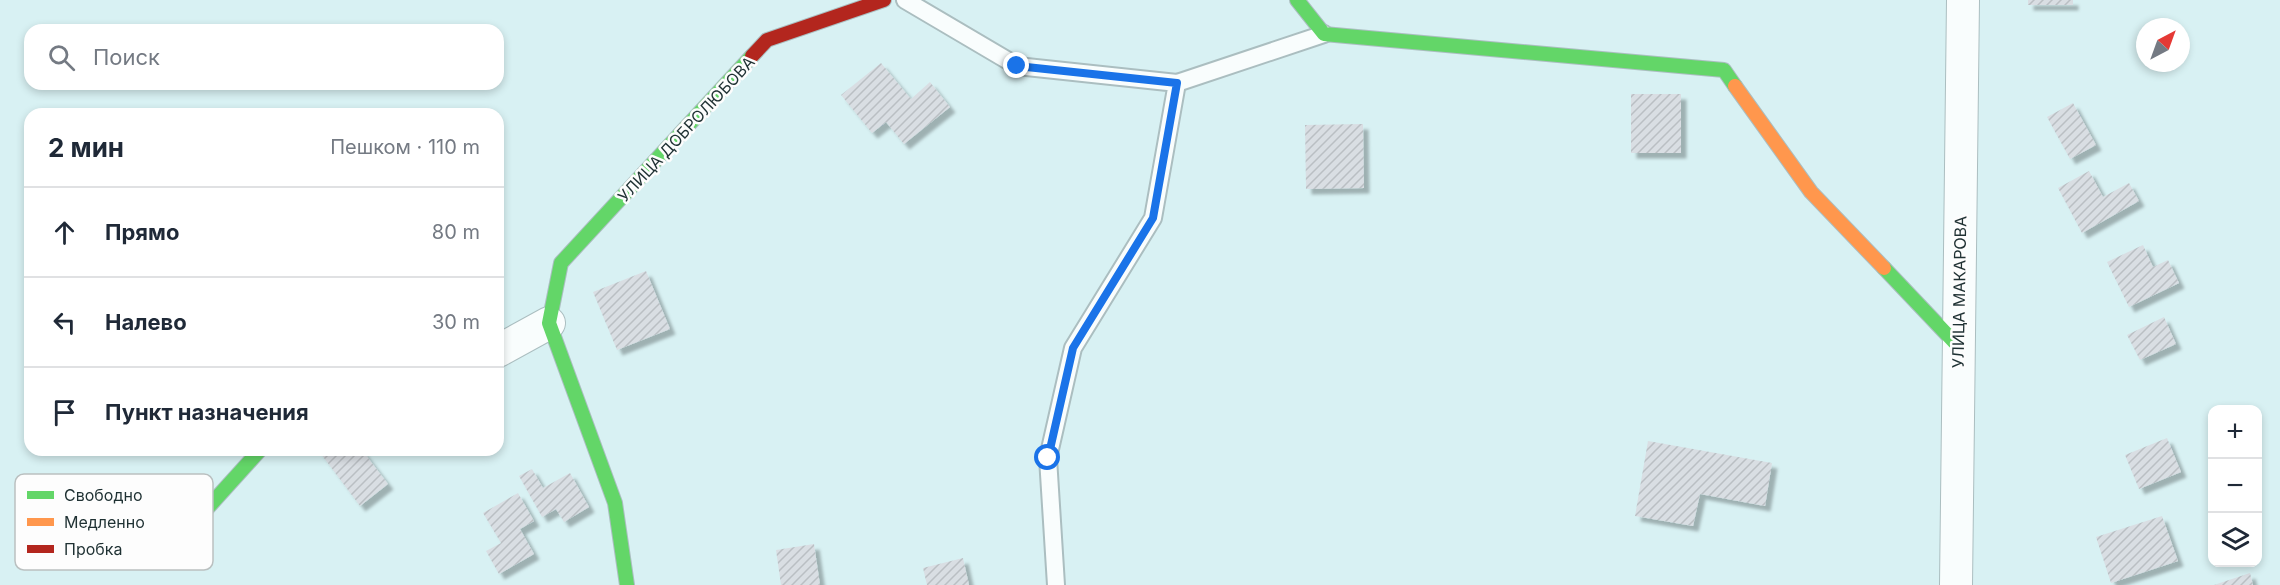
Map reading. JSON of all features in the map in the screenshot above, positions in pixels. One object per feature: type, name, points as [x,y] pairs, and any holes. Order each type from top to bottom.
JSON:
[{"type":"street","name":"УЛИЦА ДОБРОЛЮБОВА","points":[[549,323],[561,263],[767,40],[884,0]]},
{"type":"street","points":[[1297,0],[1324,34],[1724,70],[1811,192],[1958,346]]},
{"type":"street","name":"УЛИЦА МАКАРОВА","points":[[1956,585],[1963,0]]},
{"type":"street","points":[[504,348],[549,323],[615,503],[624,584]]},
{"type":"street","points":[[213,502],[255,456]]},
{"type":"lane","points":[[905,0],[1017,66],[1177,83],[1324,34]]},
{"type":"lane","points":[[1056,585],[1048,458],[1073,348],[1153,218],[1177,83]]},
{"type":"building","points":[[2028,0],[2073,0],[2073,5],[2028,5]]},
{"type":"building","points":[[881,63],[911,99],[930,82],[950,107],[904,144],[886,122],[872,133],[841,95]]},
{"type":"building","points":[[1631,94],[1681,94],[1681,153],[1631,153]]},
{"type":"building","points":[[2073,103],[2096,145],[2070,159],[2047,117]]},
{"type":"building","points":[[1363,124],[1364,188],[1306,189],[1305,125]]},
{"type":"building","points":[[2089,171],[2103,197],[2129,183],[2139,201],[2082,233],[2058,188]]},
{"type":"building","points":[[2143,245],[2153,267],[2168,260],[2179,283],[2129,307],[2107,262]]},
{"type":"building","points":[[646,271],[670,329],[617,350],[593,292]]},
{"type":"building","points":[[2164,317],[2176,344],[2140,360],[2127,335]]},
{"type":"building","points":[[2167,438],[2181,472],[2139,489],[2125,455]]},
{"type":"building","points":[[1648,441],[1772,463],[1765,506],[1700,494],[1693,526],[1635,516]]},
{"type":"building","points":[[322,456],[367,456],[388,484],[360,506]]},
{"type":"building","points":[[532,469],[543,488],[570,473],[589,507],[564,522],[556,509],[542,517],[519,476]]},
{"type":"building","points":[[518,493],[534,521],[520,529],[534,554],[499,574],[486,551],[501,543],[483,513]]},
{"type":"building","points":[[2162,516],[2178,561],[2111,583],[2096,537]]},
{"type":"building","points":[[814,544],[820,585],[781,585],[776,550]]},
{"type":"building","points":[[963,558],[969,585],[927,585],[923,568]]},
{"type":"building","points":[[2250,573],[2253,585],[2214,585]]},
{"type":"traffic: fast","points":[[1297,0],[1324,34],[1724,70],[1735,86]]},
{"type":"traffic: fast","points":[[627,585],[615,503],[549,323],[561,263],[752,56]]},
{"type":"traffic: fast","points":[[1884,268],[1958,346]]},
{"type":"traffic: fast","points":[[213,502],[255,456]]},
{"type":"traffic: slow","points":[[1735,86],[1811,192],[1884,268]]},
{"type":"traffic: jam","points":[[752,56],[767,40],[884,0]]},
{"type":"route","points":[[1017,66],[1177,83],[1153,218],[1073,348],[1048,458]]}]
